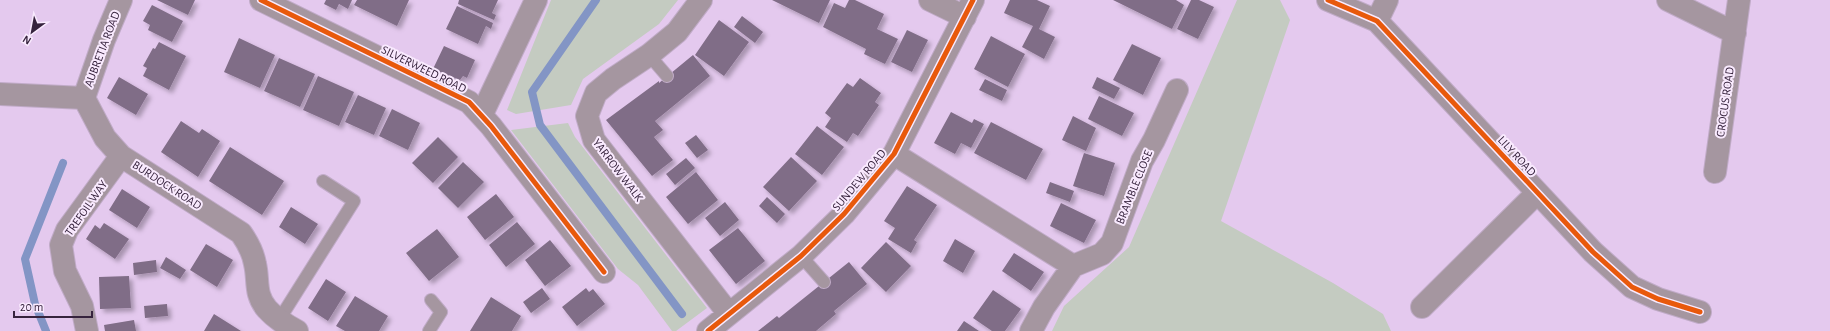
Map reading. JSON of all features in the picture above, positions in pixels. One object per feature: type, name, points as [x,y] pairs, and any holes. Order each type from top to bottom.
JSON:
[{"type":"street","name":"AUBRETIA ROAD","points":[[84,98],[104,40],[121,0]]},
{"type":"street","name":"SILVERWEED ROAD","points":[[261,0],[469,102],[482,114],[604,272]]},
{"type":"street","points":[[482,114],[536,0]]},
{"type":"street","name":"YARROW WALK","points":[[701,0],[677,32],[649,55],[613,79],[596,93],[587,116],[594,140],[729,314]]},
{"type":"street","points":[[930,0],[969,8]]},
{"type":"street","name":"LILY ROAD","points":[[1328,0],[1376,21],[1593,252],[1632,287],[1658,299],[1700,312]]},
{"type":"street","points":[[1376,21],[1387,0]]},
{"type":"street","points":[[1668,0],[1735,33]]},
{"type":"street","name":"CROCUS ROAD","points":[[1715,172],[1739,0]]},
{"type":"street","name":"SUNDEW ROAD","points":[[708,331],[801,256],[844,214],[894,154],[969,8]]},
{"type":"street","name":"BRAMBLE CLOSE","points":[[1073,266],[1102,254],[1112,242],[1142,161],[1154,140],[1177,90]]},
{"type":"street","points":[[0,94],[84,98]]},
{"type":"street","name":"BURDOCK ROAD","points":[[84,98],[105,138],[121,156],[241,233],[251,248],[256,266],[257,290],[266,308],[278,320],[297,331]]},
{"type":"street","points":[[894,154],[1073,266],[1044,307],[1032,331]]},
{"type":"street","name":"TREFOIL WAY","points":[[87,331],[82,306],[65,271],[62,245],[67,230],[95,194],[121,156]]},
{"type":"street","points":[[1422,307],[1537,193]]},
{"type":"lane","points":[[649,55],[667,76]]},
{"type":"lane","points":[[278,320],[354,201],[323,181]]},
{"type":"lane","points":[[801,256],[824,282]]},
{"type":"lane","points":[[429,331],[441,312],[431,300]]},
{"type":"shaded area","points":[[551,0],[678,0],[659,24],[583,79],[571,105],[516,114],[507,110]]},
{"type":"shaded area","points":[[1237,0],[1280,0],[1290,20],[1221,221],[1333,283],[1383,314],[1391,331],[1052,331],[1064,306],[1129,247]]},
{"type":"shaded area","points":[[568,123],[575,137],[707,308],[676,331],[672,331],[638,285],[618,269],[511,130]]},
{"type":"building","points":[[157,0],[195,0],[188,15]]},
{"type":"building","points":[[326,0],[352,0],[348,9],[339,4],[336,10],[324,4]]},
{"type":"building","points":[[357,0],[409,0],[397,26],[354,5]]},
{"type":"building","points":[[459,0],[498,0],[492,13],[496,15],[494,20],[458,4]]},
{"type":"building","points":[[772,0],[830,0],[819,23]]},
{"type":"building","points":[[849,0],[855,0],[884,14],[877,29],[898,39],[885,64],[864,54],[866,49],[823,27],[834,3],[845,8]]},
{"type":"building","points":[[1010,0],[1037,0],[1050,6],[1039,29],[1055,37],[1044,59],[1022,47],[1033,26],[1004,13]]},
{"type":"building","points":[[1113,0],[1176,0],[1184,5],[1172,29]]},
{"type":"building","points":[[1191,0],[1199,0],[1214,7],[1198,39],[1177,29]]},
{"type":"building","points":[[152,5],[183,21],[172,42],[148,30],[150,25],[143,21]]},
{"type":"building","points":[[457,6],[493,23],[491,29],[486,26],[478,44],[446,29]]},
{"type":"building","points":[[742,16],[763,32],[755,43],[734,27]]},
{"type":"building","points":[[719,20],[749,42],[724,76],[695,55]]},
{"type":"building","points":[[907,30],[928,40],[912,72],[891,62]]},
{"type":"building","points":[[991,36],[1025,54],[1008,87],[974,69]]},
{"type":"building","points":[[239,38],[275,55],[260,88],[224,72]]},
{"type":"building","points":[[159,42],[186,56],[169,90],[143,76],[147,68],[143,66],[153,48],[155,49]]},
{"type":"building","points":[[1132,44],[1161,58],[1143,95],[1113,80]]},
{"type":"building","points":[[444,46],[475,60],[467,78],[463,76],[460,80],[433,69]]},
{"type":"building","points":[[693,55],[710,76],[655,121],[663,130],[654,137],[673,160],[652,176],[606,120],[659,81],[659,83]]},
{"type":"building","points":[[279,58],[315,74],[300,107],[264,91]]},
{"type":"building","points":[[318,76],[354,92],[339,126],[303,110]]},
{"type":"building","points":[[119,77],[148,94],[136,115],[107,98]]},
{"type":"building","points":[[1097,77],[1120,88],[1114,99],[1092,88]]},
{"type":"building","points":[[860,78],[881,93],[875,102],[879,105],[858,136],[853,133],[847,142],[825,127],[831,118],[825,113],[847,83],[853,87]]},
{"type":"building","points":[[985,79],[1007,90],[1002,101],[979,90]]},
{"type":"building","points":[[358,95],[386,108],[374,135],[345,122]]},
{"type":"building","points":[[1099,96],[1134,113],[1122,136],[1088,119]]},
{"type":"building","points":[[392,109],[420,123],[408,150],[379,136]]},
{"type":"building","points":[[951,112],[972,123],[974,119],[984,124],[971,148],[961,143],[955,154],[934,143]]},
{"type":"building","points":[[1073,116],[1096,128],[1086,151],[1062,140]]},
{"type":"building","points":[[181,121],[199,133],[202,129],[220,141],[198,177],[161,152]]},
{"type":"building","points":[[991,122],[1043,149],[1026,180],[974,153]]},
{"type":"building","points":[[817,126],[844,147],[822,175],[795,154]]},
{"type":"building","points":[[696,135],[708,150],[697,158],[685,143]]},
{"type":"building","points":[[438,137],[458,157],[433,183],[412,163]]},
{"type":"building","points":[[230,147],[284,181],[262,215],[209,181]]},
{"type":"building","points":[[1084,153],[1115,163],[1104,196],[1073,186]]},
{"type":"building","points":[[791,157],[817,181],[789,211],[763,187]]},
{"type":"building","points":[[686,158],[695,168],[675,185],[666,174]]},
{"type":"building","points":[[463,162],[484,182],[458,208],[438,188]]},
{"type":"building","points":[[696,172],[718,200],[688,224],[666,197]]},
{"type":"building","points":[[1050,182],[1074,191],[1070,202],[1046,193]]},
{"type":"building","points":[[907,186],[937,205],[914,240],[917,242],[911,253],[888,239],[895,228],[884,221]]},
{"type":"building","points":[[122,189],[150,207],[137,228],[109,210]]},
{"type":"building","points":[[496,194],[514,217],[485,240],[467,217]]},
{"type":"building","points":[[767,197],[785,214],[777,223],[759,206]]},
{"type":"building","points":[[725,202],[739,220],[720,236],[705,218]]},
{"type":"building","points":[[1061,203],[1096,220],[1084,243],[1050,226]]},
{"type":"building","points":[[291,207],[318,224],[305,244],[279,227]]},
{"type":"building","points":[[517,222],[535,244],[506,267],[489,245]]},
{"type":"building","points":[[104,223],[129,239],[115,259],[86,239],[95,225],[100,229]]},
{"type":"building","points":[[738,228],[765,261],[736,284],[709,250]]},
{"type":"building","points":[[437,229],[459,257],[429,281],[406,253]]},
{"type":"building","points":[[955,239],[975,251],[963,273],[943,261]]},
{"type":"building","points":[[550,240],[571,266],[545,286],[525,260]]},
{"type":"building","points":[[886,242],[911,266],[886,292],[861,268]]},
{"type":"building","points":[[206,244],[233,260],[217,287],[190,270]]},
{"type":"building","points":[[1014,253],[1044,272],[1031,291],[1002,271]]},
{"type":"building","points":[[166,257],[186,270],[180,279],[160,268]]},
{"type":"building","points":[[156,260],[157,272],[134,275],[133,263]]},
{"type":"building","points":[[849,262],[867,284],[834,311],[836,314],[816,331],[758,331],[777,316],[779,318]]},
{"type":"building","points":[[129,276],[131,308],[100,309],[99,277]]},
{"type":"building","points":[[326,279],[346,292],[328,321],[308,308]]},
{"type":"building","points":[[542,288],[550,299],[531,313],[523,302]]},
{"type":"building","points":[[586,288],[589,292],[593,289],[605,304],[577,326],[562,307]]},
{"type":"building","points":[[993,290],[1021,309],[1005,331],[992,331],[973,318]]},
{"type":"building","points":[[355,296],[388,316],[379,331],[345,331],[336,326]]},
{"type":"building","points":[[491,297],[521,316],[512,331],[470,331]]},
{"type":"building","points":[[167,304],[168,316],[145,318],[144,306]]},
{"type":"building","points":[[214,314],[241,331],[204,331]]},
{"type":"building","points":[[134,320],[136,331],[105,331],[104,325]]},
{"type":"building","points":[[964,321],[979,331],[957,331]]},
{"type":"waterway","points":[[596,0],[532,92],[540,125],[682,314]]},
{"type":"waterway","points":[[46,331],[35,304],[25,259],[63,163]]},
{"type":"cycle path","points":[[261,0],[469,102],[491,126],[604,272]]},
{"type":"cycle path","points":[[708,331],[801,256],[844,214],[894,154],[973,0]]},
{"type":"cycle path","points":[[1328,0],[1377,21],[1593,252],[1632,287],[1658,299],[1700,312]]}]
